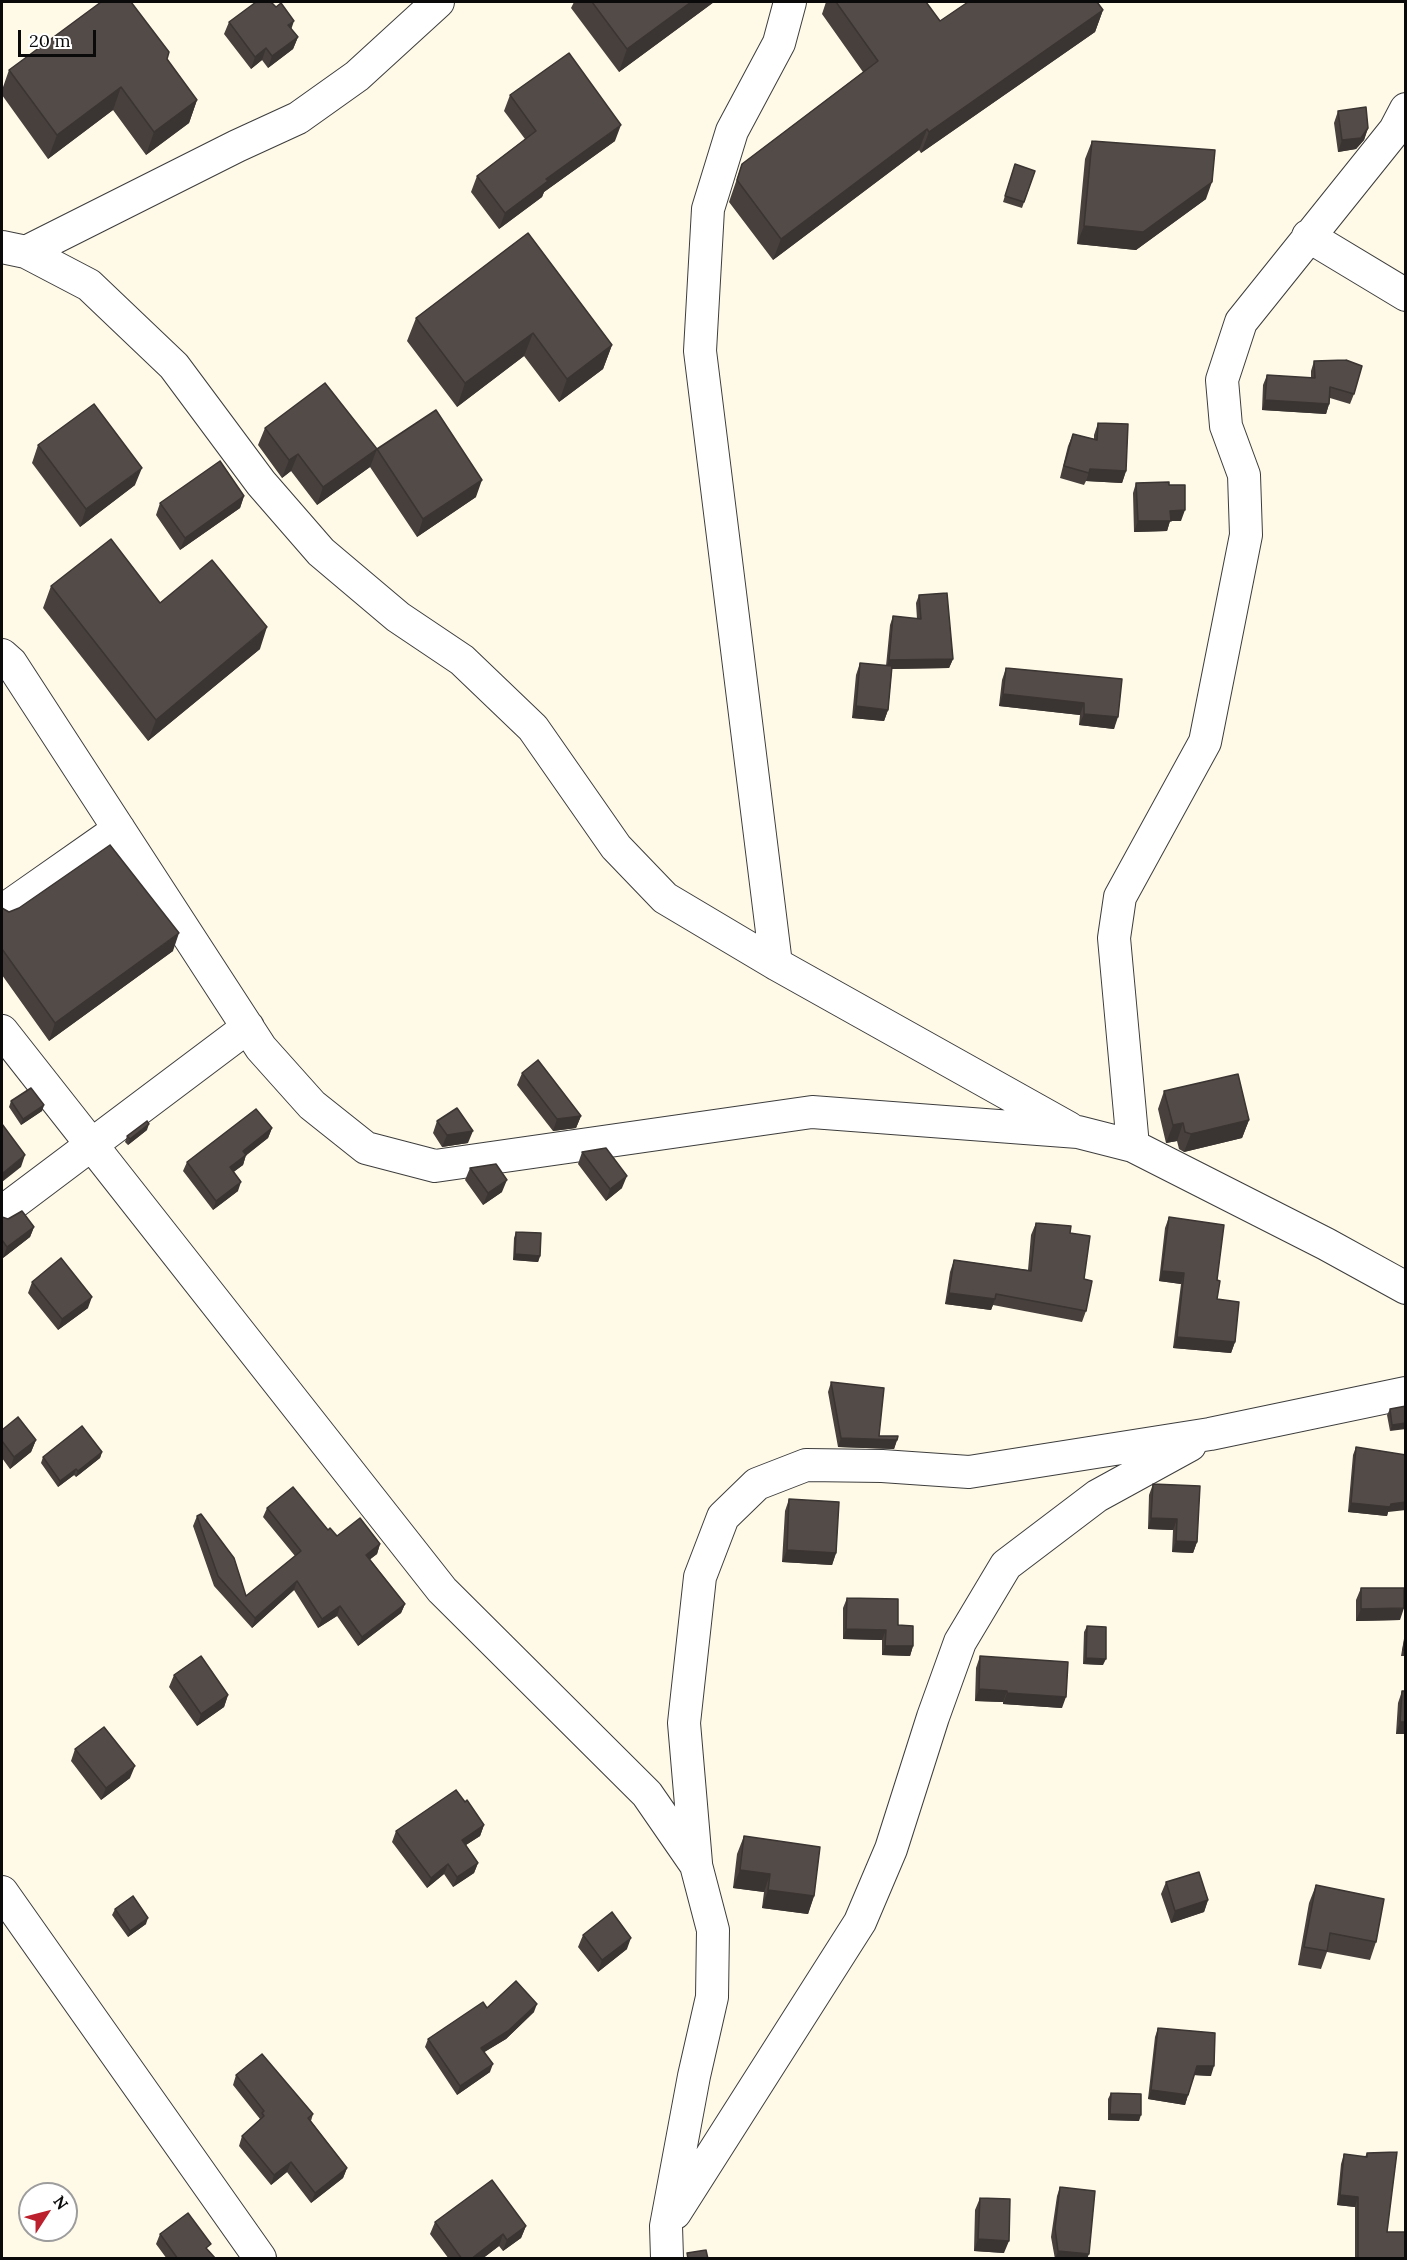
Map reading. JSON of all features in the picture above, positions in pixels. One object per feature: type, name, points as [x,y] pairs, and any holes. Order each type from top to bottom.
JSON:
[{"type":"street","points":[[14,250],[298,118],[357,76],[438,2]]},
{"type":"street","points":[[776,964],[700,351],[708,209],[732,131],[779,43],[790,2]]},
{"type":"street","points":[[1133,1146],[1114,938],[1120,897],[1205,742],[1244,547],[1246,536],[1244,475],[1226,426],[1222,380],[1241,322],[1395,130],[1406,109]]},
{"type":"street","points":[[1308,236],[1406,296]]},
{"type":"street","points":[[14,250],[89,285],[174,366],[261,483],[321,552],[398,617],[462,660],[534,728],[616,847],[665,898],[776,964],[1078,1132]]},
{"type":"street","points":[[2,655],[11,663],[261,1048],[312,1105],[366,1148],[435,1166],[812,1112],[1078,1132],[1133,1146],[1326,1244],[1406,1288]]},
{"type":"street","points":[[2,911],[119,829]]},
{"type":"street","points":[[2,1212],[248,1027]]},
{"type":"street","points":[[2,1031],[442,1590],[647,1794],[696,1865]]},
{"type":"street","points":[[667,2259],[666,2226],[694,2076],[712,1997],[712,1929],[696,1865],[684,1723],[700,1577],[723,1517],[757,1484],[806,1465],[882,1466],[969,1472],[1210,1434],[1406,1393]]},
{"type":"street","points":[[666,2226],[860,1922],[891,1849],[933,1717],[960,1642],[1006,1565],[1097,1496],[1210,1434]]},
{"type":"street","points":[[2,1892],[260,2259]]},
{"type":"building","points":[[101,2],[131,2],[169,52],[167,59],[197,100],[154,132],[121,87],[57,135],[9,70]]},
{"type":"building","points":[[256,2],[271,2],[276,7],[281,3],[294,21],[288,25],[298,37],[272,56],[266,48],[255,57],[229,22]]},
{"type":"building","points":[[592,2],[691,2],[627,49]]},
{"type":"building","points":[[836,2],[926,2],[940,21],[968,2],[1097,2],[1103,10],[929,132],[927,129],[781,239],[737,180],[742,164],[878,61]]},
{"type":"building","points":[[569,53],[621,125],[546,179],[548,181],[505,213],[477,176],[536,131],[510,95]]},
{"type":"building","points":[[1366,107],[1368,128],[1361,138],[1342,140],[1338,111]]},
{"type":"building","points":[[1092,141],[1215,150],[1212,182],[1143,232],[1084,226]]},
{"type":"building","points":[[1015,164],[1035,171],[1024,202],[1005,196]]},
{"type":"building","points":[[528,233],[612,345],[567,379],[533,333],[465,383],[416,318]]},
{"type":"building","points":[[1346,360],[1362,366],[1354,394],[1330,387],[1329,404],[1265,400],[1267,375],[1315,378],[1314,361]]},
{"type":"building","points":[[325,383],[377,449],[323,487],[298,454],[289,460],[265,428]]},
{"type":"building","points":[[94,404],[142,468],[86,509],[38,445]]},
{"type":"building","points":[[436,410],[482,480],[423,519],[377,449]]},
{"type":"building","points":[[1098,423],[1128,424],[1126,471],[1090,469],[1089,473],[1064,466],[1073,434],[1097,440]]},
{"type":"building","points":[[220,461],[244,496],[185,538],[160,503]]},
{"type":"building","points":[[1169,482],[1169,485],[1185,485],[1185,510],[1170,511],[1171,521],[1138,521],[1136,483]]},
{"type":"building","points":[[111,539],[160,603],[212,560],[267,627],[156,720],[51,586]]},
{"type":"building","points":[[947,593],[953,659],[889,660],[893,616],[921,619],[919,595]]},
{"type":"building","points":[[860,663],[892,666],[888,710],[856,706]]},
{"type":"building","points":[[1006,668],[1122,679],[1118,717],[1084,714],[1084,703],[1003,694]]},
{"type":"building","points":[[110,845],[179,933],[55,1023],[2,949],[2,908],[9,912],[19,908]]},
{"type":"building","points":[[538,1060],[581,1116],[557,1119],[522,1073]]},
{"type":"building","points":[[1238,1074],[1249,1120],[1191,1134],[1185,1132],[1183,1123],[1173,1125],[1164,1091]]},
{"type":"building","points":[[31,1088],[44,1105],[23,1119],[11,1101]]},
{"type":"building","points":[[457,1108],[473,1131],[447,1135],[437,1121]]},
{"type":"building","points":[[256,1109],[272,1128],[243,1151],[246,1155],[230,1167],[241,1182],[216,1201],[187,1162]]},
{"type":"building","points":[[147,1121],[149,1124],[130,1139],[127,1136]]},
{"type":"building","points":[[2,1124],[25,1155],[3,1173],[2,1171]]},
{"type":"building","points":[[606,1148],[627,1176],[610,1189],[582,1152]]},
{"type":"building","points":[[496,1164],[507,1180],[488,1193],[470,1168]]},
{"type":"building","points":[[22,1211],[34,1227],[7,1247],[2,1240],[2,1217],[8,1219]]},
{"type":"building","points":[[1169,1217],[1224,1225],[1217,1299],[1239,1302],[1235,1342],[1177,1337],[1184,1273],[1162,1271]]},
{"type":"building","points":[[1036,1223],[1071,1226],[1070,1233],[1090,1236],[1084,1279],[1092,1281],[1086,1311],[996,1294],[995,1299],[949,1293],[954,1260],[1031,1271]]},
{"type":"building","points":[[516,1232],[541,1233],[540,1256],[515,1254]]},
{"type":"building","points":[[61,1258],[92,1297],[62,1319],[32,1282]]},
{"type":"building","points":[[831,1382],[884,1388],[879,1436],[898,1436],[897,1440],[841,1438]]},
{"type":"building","points":[[1406,1406],[1406,1423],[1392,1425],[1390,1409]]},
{"type":"building","points":[[18,1417],[36,1440],[14,1457],[2,1441],[2,1430]]},
{"type":"building","points":[[82,1426],[102,1452],[78,1471],[76,1469],[60,1481],[43,1457]]},
{"type":"building","points":[[1356,1447],[1406,1455],[1406,1502],[1391,1504],[1390,1507],[1351,1503]]},
{"type":"building","points":[[1153,1484],[1200,1486],[1197,1542],[1176,1541],[1177,1519],[1151,1518]]},
{"type":"building","points":[[293,1487],[328,1530],[330,1528],[337,1536],[360,1518],[380,1544],[366,1555],[405,1604],[362,1637],[340,1606],[322,1619],[297,1581],[255,1618],[218,1576],[197,1516],[201,1514],[234,1558],[246,1596],[301,1551],[267,1508]]},
{"type":"building","points":[[789,1499],[839,1502],[836,1553],[787,1550]]},
{"type":"building","points":[[1361,1588],[1404,1588],[1404,1608],[1361,1609]]},
{"type":"building","points":[[847,1598],[898,1599],[898,1625],[913,1626],[913,1646],[885,1646],[886,1630],[846,1629]]},
{"type":"building","points":[[1087,1626],[1106,1627],[1106,1659],[1086,1658]]},
{"type":"building","points":[[1406,1634],[1406,1650],[1403,1650]]},
{"type":"building","points":[[201,1656],[228,1695],[201,1714],[174,1675]]},
{"type":"building","points":[[980,1656],[1068,1662],[1066,1697],[979,1689]]},
{"type":"building","points":[[1402,1691],[1406,1691],[1406,1722],[1400,1722]]},
{"type":"building","points":[[104,1727],[135,1766],[106,1788],[75,1749]]},
{"type":"building","points":[[456,1790],[465,1802],[467,1800],[484,1825],[462,1840],[478,1863],[457,1877],[448,1864],[431,1878],[396,1831]]},
{"type":"building","points":[[744,1836],[820,1847],[814,1896],[768,1890],[770,1874],[740,1870]]},
{"type":"building","points":[[1199,1872],[1208,1900],[1175,1911],[1166,1882]]},
{"type":"building","points":[[1316,1885],[1384,1899],[1376,1942],[1330,1933],[1327,1951],[1304,1947]]},
{"type":"building","points":[[133,1896],[148,1918],[130,1931],[115,1909]]},
{"type":"building","points":[[612,1912],[631,1938],[602,1960],[583,1935]]},
{"type":"building","points":[[516,1981],[537,2004],[508,2031],[481,2048],[493,2064],[460,2086],[428,2039],[483,2002],[487,2008]]},
{"type":"building","points":[[1158,2028],[1215,2033],[1214,2066],[1197,2066],[1188,2095],[1151,2090]]},
{"type":"building","points":[[262,2054],[313,2114],[308,2118],[347,2168],[315,2193],[291,2162],[274,2175],[242,2136],[264,2116],[262,2113],[264,2111],[236,2075]]},
{"type":"building","points":[[1111,2093],[1141,2094],[1141,2115],[1110,2114]]},
{"type":"building","points":[[1397,2152],[1387,2232],[1406,2232],[1406,2259],[1358,2259],[1358,2197],[1340,2195],[1344,2154],[1367,2157],[1367,2153]]},
{"type":"building","points":[[492,2180],[526,2226],[507,2240],[503,2234],[471,2259],[462,2259],[435,2222]]},
{"type":"building","points":[[1060,2187],[1095,2191],[1089,2254],[1058,2251],[1055,2228]]},
{"type":"building","points":[[980,2198],[1010,2199],[1009,2241],[978,2239]]},
{"type":"building","points":[[188,2213],[211,2244],[206,2248],[216,2259],[178,2259],[160,2234]]},
{"type":"building","points":[[706,2250],[708,2259],[688,2259],[687,2253]]}]
